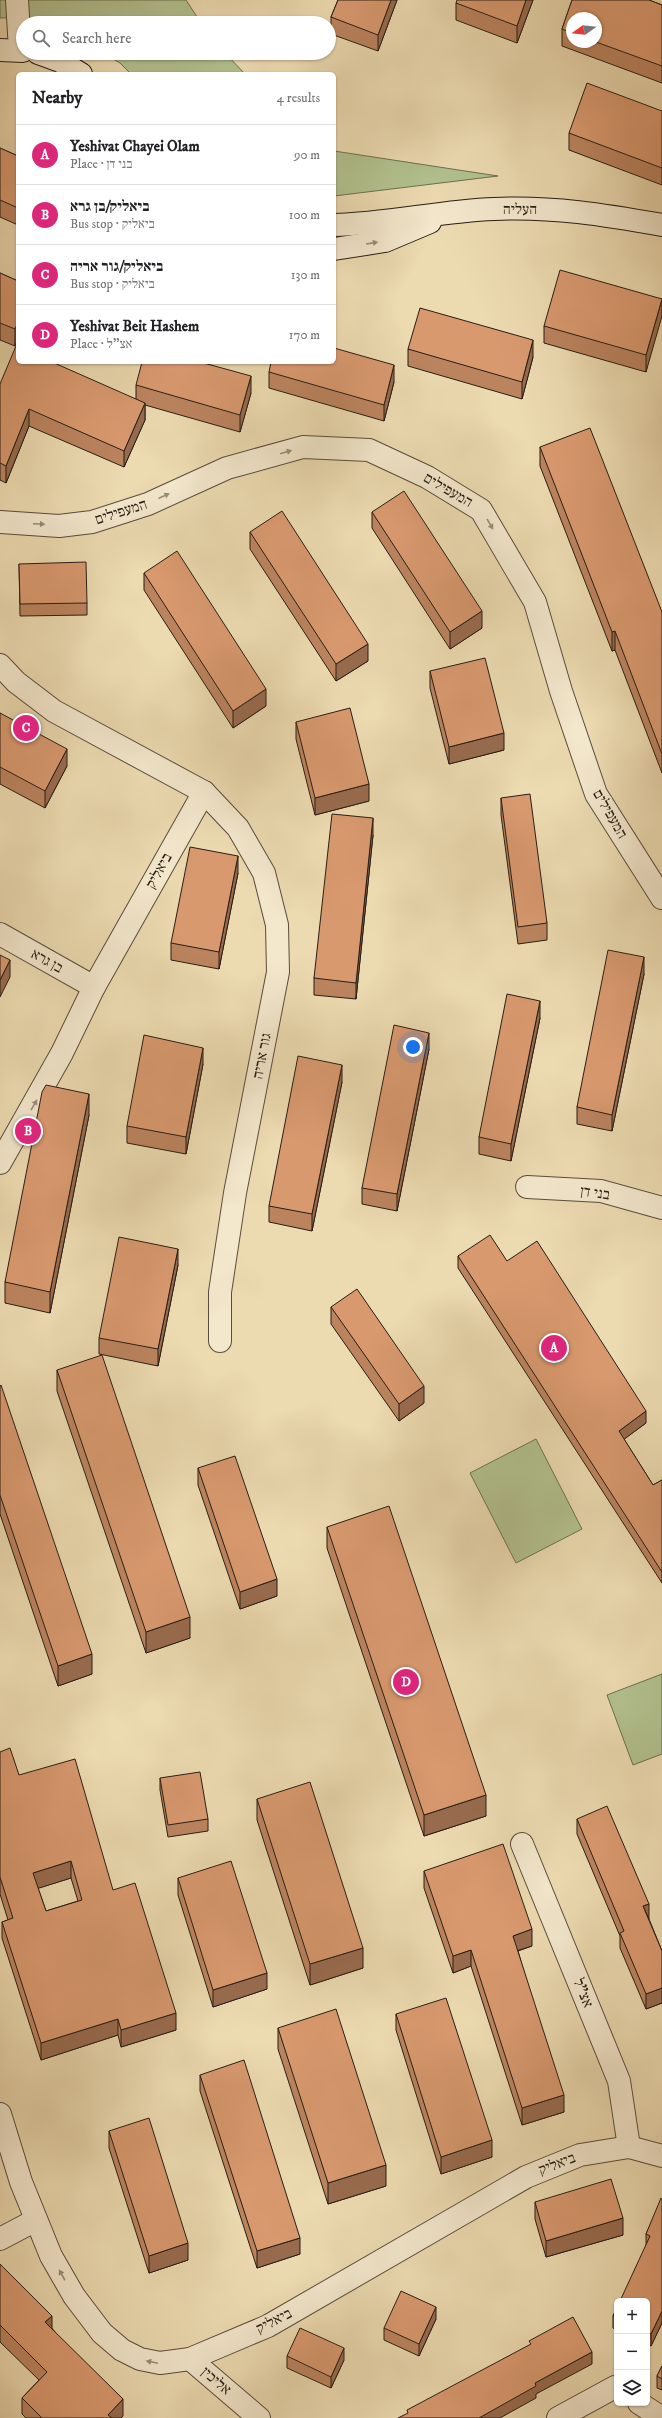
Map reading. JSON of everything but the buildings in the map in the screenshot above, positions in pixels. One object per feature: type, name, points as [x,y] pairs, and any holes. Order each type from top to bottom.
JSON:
[{"type":"street","points":[[17,0],[18,16]]},
{"type":"street","points":[[56,60],[78,72]]},
{"type":"street","name":"העליה","points":[[336,225],[492,209],[537,208],[590,213],[662,226]]},
{"type":"street","name":"העליה","points":[[336,249],[385,241],[450,213]]},
{"type":"street","name":"העליה","points":[[590,213],[662,238]]},
{"type":"street","name":"המעפילים","points":[[0,522],[59,526],[92,522],[148,504],[227,468],[303,447],[369,450],[427,477],[481,510],[535,602],[561,691],[596,794],[662,898]]},
{"type":"street","points":[[0,665],[16,682],[54,711],[204,792]]},
{"type":"street","name":"ביאליק","points":[[0,1163],[59,1060],[94,987],[204,792]]},
{"type":"street","name":"גור אריה","points":[[204,792],[238,828],[264,872],[277,925],[278,972],[235,1193],[220,1292],[220,1340]]},
{"type":"street","name":"בן גרא","points":[[0,934],[94,987]]},
{"type":"street","name":"בני דן","points":[[527,1187],[601,1191],[662,1208]]},
{"type":"street","name":"אצ\"ל","points":[[522,1844],[619,2082],[629,2147]]},
{"type":"street","name":"ביאליק","points":[[0,2114],[21,2182],[36,2220],[51,2256],[74,2296],[102,2333],[122,2350],[140,2359],[160,2363],[190,2359],[268,2326],[526,2177],[580,2155],[629,2147],[662,2156]]},
{"type":"street","points":[[0,2239],[36,2220]]},
{"type":"street","name":"אליכין","points":[[190,2359],[259,2418]]},
{"type":"street","points":[[558,2418],[614,2388]]},
{"type":"street","points":[[644,2406],[662,2418]]},
{"type":"green space","points":[[0,0],[186,0],[196,16],[16,16],[16,17],[0,18]]},
{"type":"green space","points":[[115,60],[232,60],[243,72],[129,72]]},
{"type":"green space","points":[[336,151],[498,176],[336,196]]},
{"type":"green space","points":[[536,1439],[582,1529],[516,1563],[470,1473]]},
{"type":"green space","points":[[662,1674],[662,1754],[633,1765],[607,1695]]},
{"type":"place","name":"ביאליק/גור אריה","points":[[26,728]]},
{"type":"place","name":"ביאליק/בן גרא","points":[[28,1131]]},
{"type":"place","name":"Yeshivat Chayei Olam","points":[[554,1348]]},
{"type":"place","name":"Yeshivat Beit Hashem","points":[[406,1682]]}]
